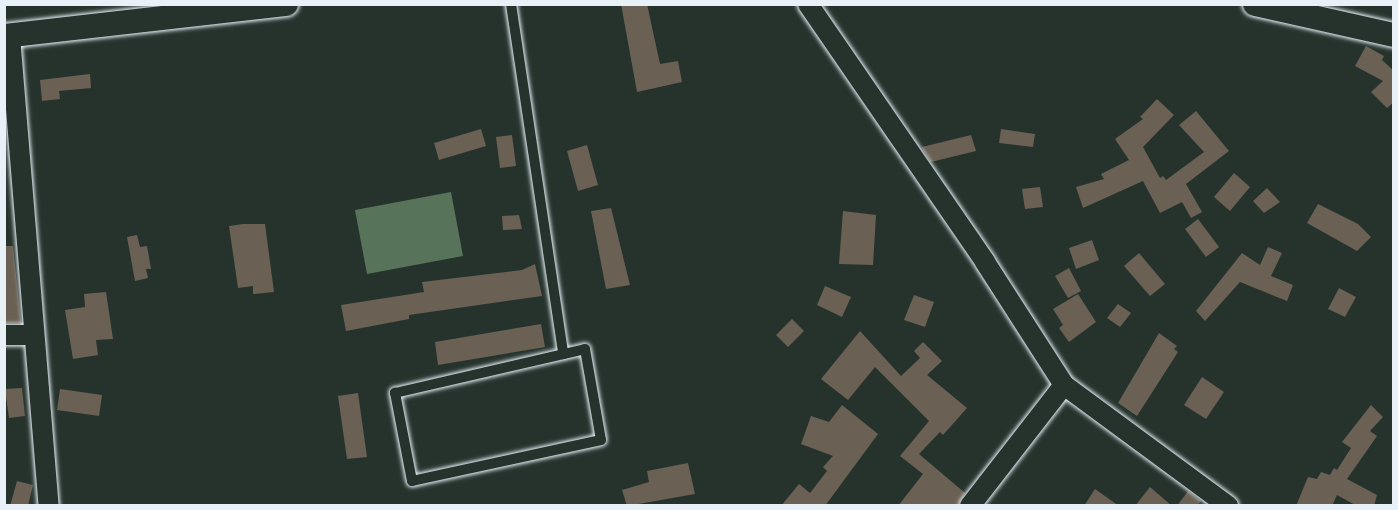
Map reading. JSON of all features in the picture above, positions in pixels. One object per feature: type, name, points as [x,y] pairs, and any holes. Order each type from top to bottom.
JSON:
[{"type":"street","points":[[49,506],[7,36],[286,4]]},
{"type":"street","points":[[808,4],[985,262],[1064,385],[1228,506]]},
{"type":"street","points":[[1255,4],[1394,35]]},
{"type":"street","points":[[4,335],[33,335]]},
{"type":"street","points":[[970,506],[1064,385]]},
{"type":"lane","points":[[511,4],[563,354]]},
{"type":"lane","points":[[585,349],[602,440],[412,481],[395,393],[563,354],[585,349]]},
{"type":"green space","points":[[451,192],[463,256],[367,274],[355,210]]},
{"type":"building","points":[[621,4],[647,4],[660,64],[678,61],[682,82],[637,92]]},
{"type":"building","points":[[1366,46],[1384,56],[1382,60],[1394,71],[1394,102],[1387,108],[1371,92],[1383,81],[1355,66]]},
{"type":"building","points":[[90,74],[91,88],[59,91],[60,99],[42,101],[40,80]]},
{"type":"building","points":[[1157,99],[1174,115],[1143,147],[1160,178],[1163,176],[1166,180],[1204,152],[1179,125],[1196,111],[1229,151],[1186,184],[1202,212],[1191,218],[1182,202],[1160,213],[1143,181],[1083,208],[1076,187],[1104,179],[1101,174],[1129,160],[1115,139],[1143,119],[1140,117]]},
{"type":"building","points":[[481,129],[486,146],[439,160],[434,143]]},
{"type":"building","points":[[1001,129],[1035,134],[1033,147],[999,143]]},
{"type":"building","points":[[512,135],[516,166],[500,168],[496,137]]},
{"type":"building","points":[[971,135],[976,151],[931,162],[922,147]]},
{"type":"building","points":[[587,145],[598,185],[578,191],[567,151]]},
{"type":"building","points":[[1234,173],[1250,187],[1230,211],[1214,197]]},
{"type":"building","points":[[1040,187],[1043,207],[1025,209],[1022,189]]},
{"type":"building","points":[[1267,188],[1280,202],[1264,213],[1253,201]]},
{"type":"building","points":[[1318,204],[1358,224],[1371,237],[1357,251],[1307,223]]},
{"type":"building","points":[[611,208],[630,285],[606,289],[591,211]]},
{"type":"building","points":[[843,211],[876,215],[873,265],[839,264]]},
{"type":"building","points":[[519,215],[522,229],[503,230],[502,216]]},
{"type":"building","points":[[1198,219],[1219,247],[1206,257],[1185,229]]},
{"type":"building","points":[[265,224],[274,292],[253,294],[253,286],[238,288],[229,226]]},
{"type":"building","points":[[137,235],[140,247],[147,246],[151,269],[146,269],[148,278],[135,281],[127,237]]},
{"type":"building","points":[[1092,240],[1099,260],[1076,269],[1069,248]]},
{"type":"building","points":[[4,246],[13,246],[21,323],[4,323]]},
{"type":"building","points":[[1268,247],[1282,253],[1271,276],[1293,285],[1287,301],[1240,282],[1205,321],[1196,311],[1242,253],[1260,265]]},
{"type":"building","points":[[1139,253],[1165,284],[1150,296],[1124,266]]},
{"type":"building","points":[[535,264],[542,296],[409,315],[409,319],[346,331],[341,305],[424,292],[422,282],[522,270]]},
{"type":"building","points":[[1069,268],[1081,291],[1068,298],[1055,276]]},
{"type":"building","points":[[825,286],[851,297],[842,317],[817,305]]},
{"type":"building","points":[[1339,288],[1356,297],[1345,317],[1328,309]]},
{"type":"building","points":[[106,292],[113,339],[96,340],[98,355],[73,359],[65,310],[85,307],[84,294]]},
{"type":"building","points":[[1078,294],[1096,322],[1069,342],[1059,328],[1063,325],[1053,309]]},
{"type":"building","points":[[914,295],[934,302],[925,327],[904,320]]},
{"type":"building","points":[[1118,304],[1131,313],[1120,327],[1107,318]]},
{"type":"building","points":[[792,319],[804,331],[788,347],[776,335]]},
{"type":"building","points":[[541,324],[545,347],[438,365],[435,342]]},
{"type":"building","points":[[860,331],[901,376],[920,358],[914,351],[923,342],[942,361],[927,375],[967,408],[943,435],[940,432],[919,454],[965,493],[958,506],[898,506],[923,474],[900,456],[929,421],[875,367],[848,400],[821,379]]},
{"type":"building","points":[[1159,333],[1177,346],[1174,349],[1178,352],[1137,416],[1118,403]]},
{"type":"building","points":[[1202,377],[1224,392],[1206,419],[1184,405]]},
{"type":"building","points":[[22,388],[25,416],[9,418],[5,389]]},
{"type":"building","points":[[60,389],[102,395],[99,416],[57,410]]},
{"type":"building","points":[[358,393],[367,457],[347,459],[338,396]]},
{"type":"building","points":[[842,405],[878,434],[825,506],[781,506],[799,484],[810,493],[827,471],[823,467],[833,456],[801,444],[811,416],[829,422]]},
{"type":"building","points":[[1371,405],[1383,417],[1370,431],[1377,436],[1347,479],[1377,495],[1374,506],[1357,506],[1337,495],[1332,506],[1296,506],[1308,477],[1317,479],[1321,472],[1330,475],[1334,468],[1337,470],[1351,448],[1342,442]]},
{"type":"building","points":[[688,463],[695,494],[627,506],[622,490],[649,482],[647,471]]},
{"type":"building","points":[[17,481],[33,485],[28,506],[10,506]]},
{"type":"building","points":[[1150,487],[1172,506],[1135,506]]},
{"type":"building","points":[[1095,489],[1119,506],[1084,506]]},
{"type":"building","points":[[1188,491],[1201,501],[1197,506],[1177,506]]}]
